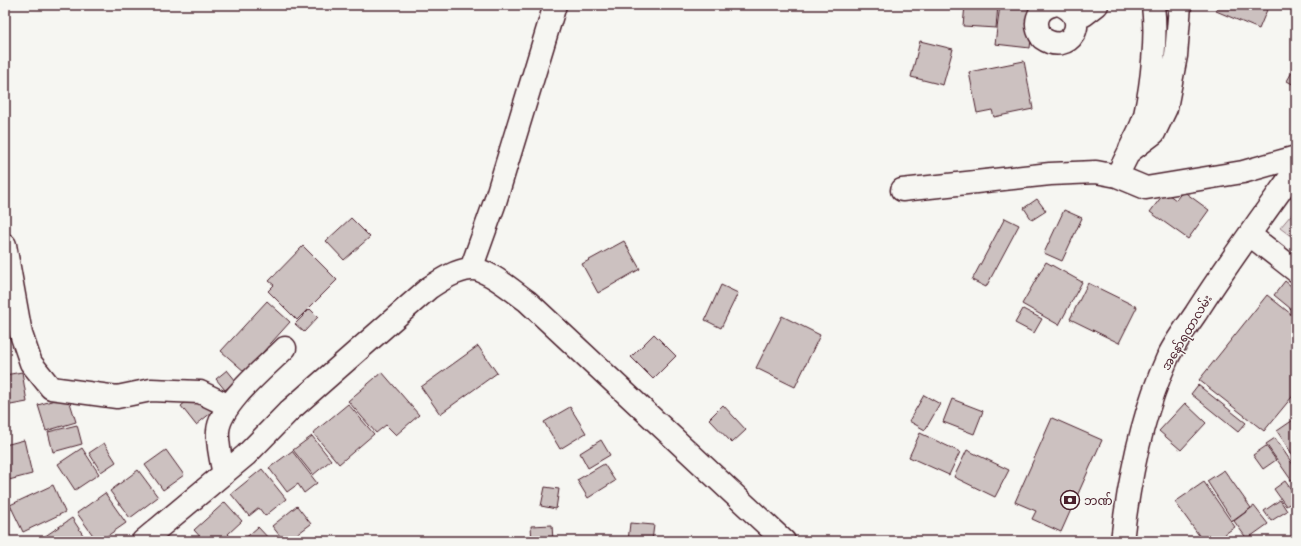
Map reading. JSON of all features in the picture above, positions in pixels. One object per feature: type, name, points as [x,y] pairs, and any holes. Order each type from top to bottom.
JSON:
[{"type":"street","points":[[471,269],[495,202],[555,5]]},
{"type":"street","points":[[1053,5],[1043,10],[1037,20],[1038,33],[1048,42],[1061,44],[1073,36],[1077,23],[1068,11]]},
{"type":"street","points":[[1068,11],[1084,15],[1097,5]]},
{"type":"street","points":[[1117,176],[1144,116],[1152,69],[1155,18],[1153,5]]},
{"type":"street","points":[[1129,152],[1154,133],[1166,108],[1176,56],[1180,5]]},
{"type":"street","points":[[902,190],[1050,174],[1096,172],[1117,176],[1146,188],[1243,172],[1296,157]]},
{"type":"street","name":"အ‌နော်‌ရထာလမ်း","points":[[1122,541],[1128,492],[1147,408],[1168,358],[1229,260],[1250,235],[1296,169]]},
{"type":"street","points":[[1250,235],[1296,271]]},
{"type":"street","points":[[5,245],[21,334],[31,363],[51,388],[117,397],[151,390],[200,392],[227,405]]},
{"type":"street","points":[[143,541],[246,455],[289,411],[429,288],[442,279],[471,269],[483,272],[499,280],[527,300],[780,539]]},
{"type":"street","points":[[224,474],[218,431],[220,419],[227,405],[285,348]]},
{"type":"shaded area","points":[[1296,209],[1296,240],[1280,228]]},
{"type":"building","points":[[965,5],[998,5],[996,28],[963,26]]},
{"type":"building","points":[[1000,5],[1035,5],[1030,48],[995,44]]},
{"type":"building","points":[[1219,5],[1269,5],[1259,29],[1216,11]]},
{"type":"building","points":[[920,41],[953,49],[943,85],[911,77]]},
{"type":"building","points":[[1024,61],[1033,109],[994,117],[992,110],[977,113],[969,72]]},
{"type":"building","points":[[1296,65],[1296,86],[1287,81]]},
{"type":"building","points":[[1183,191],[1209,210],[1188,239],[1150,212],[1165,192],[1176,200]]},
{"type":"building","points":[[1037,199],[1046,211],[1032,220],[1024,208]]},
{"type":"building","points":[[1064,210],[1082,218],[1062,261],[1044,253]]},
{"type":"building","points":[[351,218],[370,237],[344,260],[326,241]]},
{"type":"building","points":[[1005,218],[1019,225],[986,287],[972,280]]},
{"type":"building","points":[[624,241],[640,269],[598,293],[582,264]]},
{"type":"building","points":[[303,246],[337,280],[297,320],[268,291],[274,285],[269,281]]},
{"type":"building","points":[[1046,262],[1082,282],[1059,325],[1022,304]]},
{"type":"building","points":[[1285,281],[1296,290],[1296,313],[1274,295]]},
{"type":"building","points":[[1088,283],[1137,307],[1119,343],[1070,319]]},
{"type":"building","points":[[721,285],[738,293],[721,328],[705,320]]},
{"type":"building","points":[[1267,295],[1296,318],[1296,392],[1264,431],[1199,380]]},
{"type":"building","points":[[267,301],[290,322],[245,372],[221,351]]},
{"type":"building","points":[[310,309],[318,317],[304,332],[295,324]]},
{"type":"building","points":[[1023,309],[1042,319],[1034,333],[1015,323]]},
{"type":"building","points":[[782,316],[820,335],[795,387],[756,368]]},
{"type":"building","points":[[654,334],[676,356],[653,379],[631,357]]},
{"type":"building","points":[[478,346],[497,373],[440,414],[421,387]]},
{"type":"building","points":[[227,370],[236,381],[225,390],[216,379]]},
{"type":"building","points":[[22,372],[27,402],[5,406],[5,375]]},
{"type":"building","points":[[382,372],[419,415],[396,435],[386,425],[376,433],[348,401]]},
{"type":"building","points":[[1198,385],[1246,423],[1238,432],[1191,394]]},
{"type":"building","points":[[198,392],[212,412],[196,425],[181,406]]},
{"type":"building","points":[[924,395],[940,404],[925,430],[909,421]]},
{"type":"building","points":[[68,396],[76,422],[46,431],[38,405]]},
{"type":"building","points":[[952,399],[983,411],[974,434],[943,422]]},
{"type":"building","points":[[1185,403],[1206,423],[1181,450],[1159,431]]},
{"type":"building","points":[[348,404],[374,434],[339,464],[313,433]]},
{"type":"building","points":[[723,405],[746,430],[732,443],[709,419]]},
{"type":"building","points":[[570,407],[586,433],[560,449],[544,422]]},
{"type":"building","points":[[1052,418],[1102,440],[1061,532],[1032,519],[1036,511],[1015,502]]},
{"type":"building","points":[[1296,418],[1296,460],[1277,431]]},
{"type":"building","points":[[77,425],[82,444],[53,452],[48,432]]},
{"type":"building","points":[[920,433],[960,452],[949,475],[909,457]]},
{"type":"building","points":[[312,436],[331,460],[313,475],[293,450]]},
{"type":"building","points":[[1275,438],[1296,469],[1296,487],[1266,444]]},
{"type":"building","points":[[24,440],[32,474],[5,481],[5,445]]},
{"type":"building","points":[[601,440],[610,455],[588,468],[580,453]]},
{"type":"building","points":[[104,443],[116,462],[101,472],[89,453]]},
{"type":"building","points":[[1266,446],[1276,460],[1263,469],[1253,455]]},
{"type":"building","points":[[82,448],[99,474],[75,490],[58,464]]},
{"type":"building","points":[[166,450],[184,475],[163,490],[145,465]]},
{"type":"building","points":[[967,450],[1009,470],[995,497],[954,477]]},
{"type":"building","points":[[292,451],[317,483],[304,493],[298,484],[287,492],[269,468]]},
{"type":"building","points":[[604,464],[615,481],[588,498],[577,480]]},
{"type":"building","points":[[262,469],[286,499],[265,516],[259,508],[249,516],[231,494]]},
{"type":"building","points":[[138,470],[158,497],[130,518],[110,491]]},
{"type":"building","points":[[1224,470],[1251,508],[1233,521],[1207,481]]},
{"type":"building","points":[[1285,481],[1296,496],[1296,500],[1286,506],[1274,489]]},
{"type":"building","points":[[1204,482],[1235,527],[1215,541],[1203,541],[1175,502]]},
{"type":"building","points":[[53,485],[65,512],[23,532],[10,505]]},
{"type":"building","points":[[545,487],[559,489],[556,509],[541,506]]},
{"type":"building","points":[[105,493],[126,523],[100,541],[97,541],[77,513]]},
{"type":"building","points":[[1280,500],[1287,511],[1271,521],[1264,511]]},
{"type":"building","points":[[225,502],[242,521],[228,534],[234,540],[204,541],[194,530]]},
{"type":"building","points":[[297,506],[311,524],[288,541],[284,541],[272,526]]},
{"type":"building","points":[[1254,506],[1268,524],[1247,539],[1234,521]]},
{"type":"building","points":[[72,518],[87,541],[38,541]]},
{"type":"building","points":[[630,523],[654,525],[652,541],[628,541]]},
{"type":"building","points":[[552,525],[553,541],[532,541],[531,526]]},
{"type":"building","points":[[258,527],[271,541],[242,541]]},
{"type":"place","name":"ဘဏ်","points":[[1070,500]]}]
